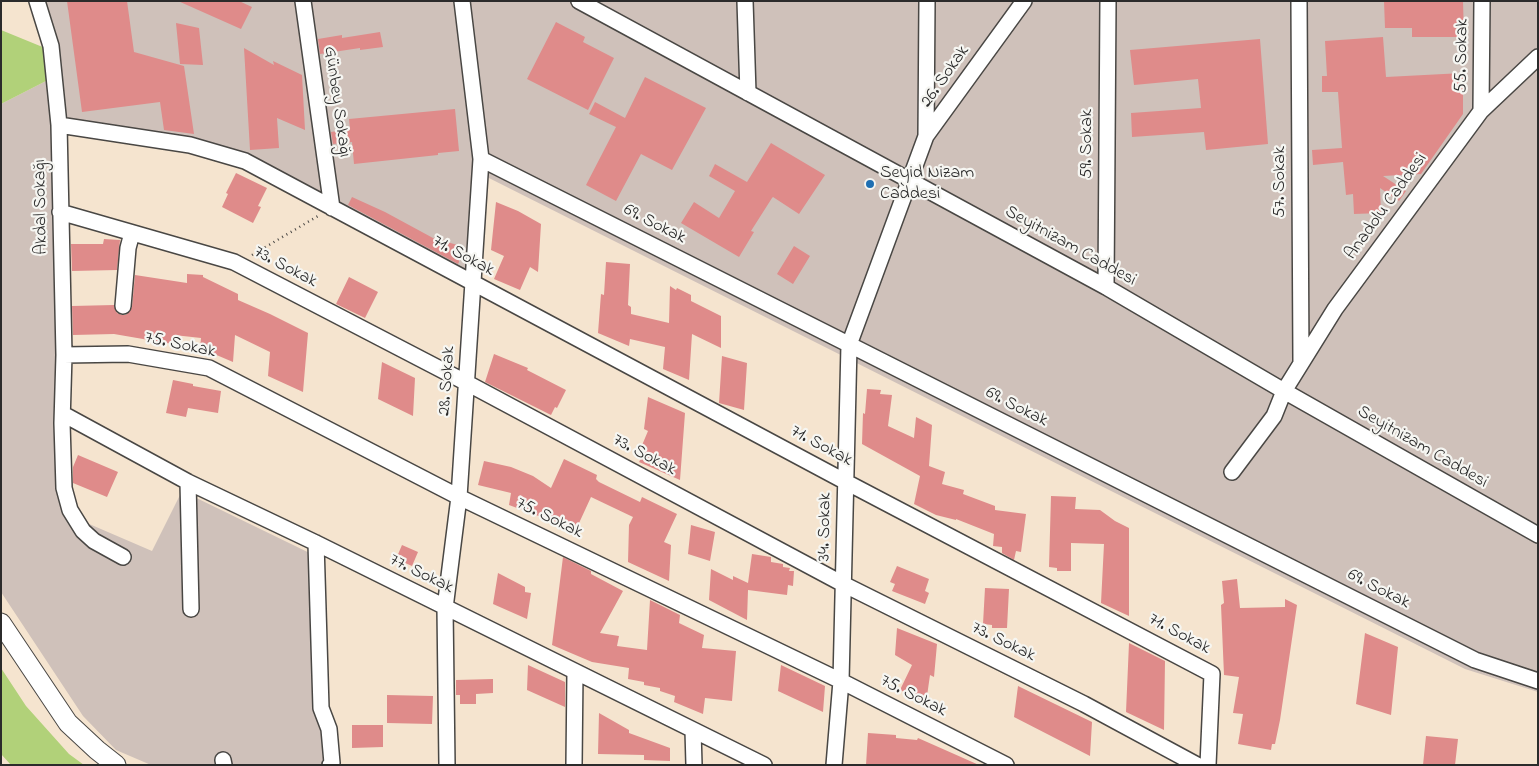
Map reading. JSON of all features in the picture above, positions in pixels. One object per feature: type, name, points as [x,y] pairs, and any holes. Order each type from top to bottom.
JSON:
[{"type":"main road","points":[[1,623],[68,723],[116,765]]},
{"type":"street","name":"Akdal Sokağı","points":[[37,1],[51,46],[59,125],[64,355],[64,488],[70,510],[76,522],[87,536],[123,557]]},
{"type":"street","name":"Günbey Sokağı","points":[[303,1],[332,208]]},
{"type":"street","name":"28. Sokak","points":[[447,765],[445,608],[458,497],[474,284],[481,159],[462,1]]},
{"type":"street","name":"Seyitnizam Caddesi","points":[[579,1],[1106,287],[1284,391],[1538,535]]},
{"type":"street","points":[[745,1],[748,93]]},
{"type":"street","points":[[926,136],[928,1]]},
{"type":"street","name":"26. Sokak","points":[[909,180],[926,136],[1024,1]]},
{"type":"street","name":"59. Sokak","points":[[1106,287],[1108,1]]},
{"type":"street","name":"57. Sokak","points":[[1299,1],[1300,363]]},
{"type":"street","name":"55. Sokak","points":[[1481,111],[1482,1]]},
{"type":"street","name":"Anadolu Caddesi","points":[[1232,472],[1274,416],[1284,391],[1335,309],[1481,111],[1538,57]]},
{"type":"street","name":"71. Sokak","points":[[59,125],[190,145],[245,161],[846,482],[1212,674],[1208,765]]},
{"type":"street","name":"69. Sokak","points":[[481,159],[1475,660],[1538,680]]},
{"type":"street","name":"34. Sokak","points":[[834,765],[841,681],[849,345],[909,180]]},
{"type":"street","name":"73. Sokak","points":[[60,212],[234,262],[467,383],[843,584],[1084,704],[1197,765]]},
{"type":"street","points":[[123,306],[128,248],[132,233]]},
{"type":"street","name":"75. Sokak","points":[[64,355],[128,354],[210,368],[458,497],[841,681],[1006,765]]},
{"type":"street","name":"77. Sokak","points":[[63,414],[188,482],[316,543],[764,765]]},
{"type":"street","points":[[188,482],[191,609]]},
{"type":"street","points":[[316,543],[321,708],[329,729],[332,763],[330,765]]},
{"type":"street","points":[[574,765],[575,672]]},
{"type":"street","points":[[694,730],[694,765]]},
{"type":"path","points":[[234,262],[260,252],[332,208]]},
{"type":"shaded area","points":[[31,1],[1538,1],[1538,692],[1465,669],[475,171],[469,291],[244,166],[191,151],[62,134],[66,514],[152,551],[182,491],[324,560],[324,765],[151,765],[116,750],[83,716],[1,592],[1,104],[46,81],[45,48]]},
{"type":"green space","points":[[1,30],[45,48],[46,81],[1,104]]},
{"type":"green space","points":[[1,668],[26,706],[69,754],[84,765],[11,765],[1,754]]},
{"type":"building","points":[[67,1],[127,1],[134,52],[184,66],[194,134],[164,130],[160,102],[82,112]]},
{"type":"building","points":[[178,1],[239,1],[252,7],[241,29]]},
{"type":"building","points":[[1384,1],[1463,1],[1464,37],[1412,37],[1412,28],[1385,28]]},
{"type":"building","points":[[556,22],[585,37],[583,42],[614,58],[588,110],[527,79]]},
{"type":"building","points":[[176,23],[199,28],[203,65],[180,64]]},
{"type":"building","points":[[380,32],[383,47],[360,50],[360,48],[320,54],[318,39],[342,35],[342,38]]},
{"type":"building","points":[[1383,37],[1386,77],[1463,73],[1463,114],[1421,174],[1383,176],[1406,191],[1399,201],[1380,188],[1381,213],[1354,214],[1353,194],[1346,195],[1343,162],[1313,165],[1312,150],[1342,148],[1338,92],[1322,92],[1322,76],[1327,76],[1325,41]]},
{"type":"building","points":[[1260,39],[1268,144],[1206,150],[1204,132],[1132,137],[1131,113],[1201,108],[1198,79],[1134,85],[1130,50]]},
{"type":"building","points":[[244,48],[274,65],[273,61],[302,75],[305,130],[277,118],[279,148],[250,150]]},
{"type":"building","points":[[645,77],[706,108],[672,170],[641,154],[616,201],[586,185],[616,127],[589,114],[595,102],[625,118]]},
{"type":"building","points":[[455,109],[459,151],[354,164],[352,142],[333,144],[331,132],[350,129],[349,119]]},
{"type":"building","points":[[771,143],[825,175],[799,214],[773,197],[751,231],[754,232],[739,257],[681,223],[694,202],[719,218],[735,191],[709,176],[715,164],[747,182]]},
{"type":"building","points":[[236,173],[267,188],[258,206],[261,207],[253,223],[222,207],[228,194],[226,193]]},
{"type":"building","points":[[352,197],[385,212],[433,238],[461,246],[458,264],[348,205]]},
{"type":"building","points":[[496,202],[518,211],[541,224],[538,272],[530,267],[520,290],[494,279],[504,256],[491,250]]},
{"type":"building","points":[[104,239],[120,240],[117,270],[72,271],[71,244],[103,244]]},
{"type":"building","points":[[794,246],[810,256],[793,284],[777,274]]},
{"type":"building","points":[[606,262],[630,264],[628,305],[631,307],[631,314],[669,323],[670,286],[691,295],[691,301],[721,316],[721,348],[692,334],[689,380],[663,369],[665,347],[630,339],[629,346],[598,333],[601,294],[604,295]]},
{"type":"building","points":[[187,274],[203,275],[203,277],[238,294],[238,300],[308,333],[303,392],[268,376],[270,352],[235,335],[233,362],[200,348],[201,338],[174,335],[172,344],[114,334],[73,335],[72,306],[114,305],[117,313],[126,315],[132,307],[135,275],[187,283]]},
{"type":"building","points":[[349,277],[378,292],[365,318],[336,304]]},
{"type":"building","points":[[494,354],[528,368],[527,370],[566,390],[557,408],[555,407],[551,415],[485,382]]},
{"type":"building","points":[[722,356],[747,363],[744,410],[719,403]]},
{"type":"building","points":[[382,362],[415,378],[413,416],[378,399]]},
{"type":"building","points":[[173,380],[221,391],[218,413],[188,408],[186,417],[166,413]]},
{"type":"building","points":[[867,389],[881,390],[880,394],[892,395],[888,426],[914,438],[916,417],[932,425],[929,466],[945,472],[942,484],[964,490],[963,494],[995,506],[995,510],[1026,514],[1021,552],[1016,551],[1014,560],[1002,553],[1002,547],[993,546],[994,534],[956,519],[936,515],[914,504],[920,476],[862,444],[863,413],[865,414]]},
{"type":"building","points":[[648,397],[685,413],[680,480],[639,462],[645,451],[640,450],[648,431],[644,429]]},
{"type":"building","points":[[78,455],[118,472],[107,497],[73,483],[73,467]]},
{"type":"building","points":[[564,459],[597,475],[596,479],[599,482],[640,502],[642,497],[677,514],[664,542],[671,545],[669,581],[628,562],[629,525],[633,517],[591,497],[574,534],[551,523],[552,521],[509,505],[511,493],[478,485],[484,461],[511,467],[533,476],[551,488]]},
{"type":"building","points":[[1051,496],[1076,497],[1075,509],[1100,510],[1129,528],[1129,616],[1101,603],[1104,544],[1071,543],[1071,571],[1057,571],[1057,568],[1049,567]]},
{"type":"building","points":[[691,525],[715,532],[710,561],[688,554]]},
{"type":"building","points":[[402,545],[418,552],[412,566],[396,559]]},
{"type":"building","points":[[752,554],[771,557],[771,562],[783,564],[783,567],[790,568],[789,571],[794,571],[793,586],[788,585],[787,595],[748,590],[747,620],[709,600],[711,569],[733,580],[733,576],[748,583]]},
{"type":"building","points":[[563,557],[591,571],[591,574],[623,591],[600,633],[619,636],[617,646],[647,650],[650,600],[680,615],[679,623],[704,635],[702,648],[736,651],[732,701],[705,698],[703,714],[674,702],[675,696],[660,691],[660,688],[628,679],[629,668],[592,662],[552,645]]},
{"type":"building","points":[[897,566],[929,579],[925,591],[929,593],[925,604],[892,591],[895,584],[890,582]]},
{"type":"building","points":[[498,573],[525,587],[525,592],[531,593],[527,619],[493,604]]},
{"type":"building","points":[[1237,579],[1240,608],[1285,607],[1285,599],[1297,605],[1280,720],[1275,744],[1272,744],[1271,750],[1238,744],[1243,714],[1233,713],[1239,677],[1224,675],[1221,605],[1224,603],[1222,581]]},
{"type":"building","points":[[985,588],[1009,589],[1007,628],[992,628],[992,625],[983,624]]},
{"type":"building","points":[[897,628],[937,644],[934,677],[930,675],[926,703],[900,690],[912,665],[895,655]]},
{"type":"building","points":[[1365,633],[1398,647],[1391,715],[1356,704]]},
{"type":"building","points":[[1129,643],[1165,661],[1164,730],[1126,712]]},
{"type":"building","points":[[528,665],[565,682],[565,707],[527,690]]},
{"type":"building","points":[[781,665],[825,686],[823,712],[778,691]]},
{"type":"building","points":[[493,679],[493,693],[476,694],[476,704],[460,704],[460,695],[456,695],[456,680]]},
{"type":"building","points":[[1018,686],[1092,722],[1090,756],[1014,717]]},
{"type":"building","points":[[387,695],[433,696],[432,724],[387,723]]},
{"type":"building","points":[[599,713],[629,730],[629,733],[670,748],[670,761],[644,760],[644,755],[598,754]]},
{"type":"building","points":[[352,725],[383,725],[383,747],[352,748]]},
{"type":"building","points":[[868,733],[896,735],[896,738],[917,740],[918,738],[979,765],[866,765]]},
{"type":"building","points":[[1426,736],[1458,739],[1455,765],[1423,765]]},
{"type":"place","name":"Seyid Nizam Caddesi","points":[[870,184]]}]
